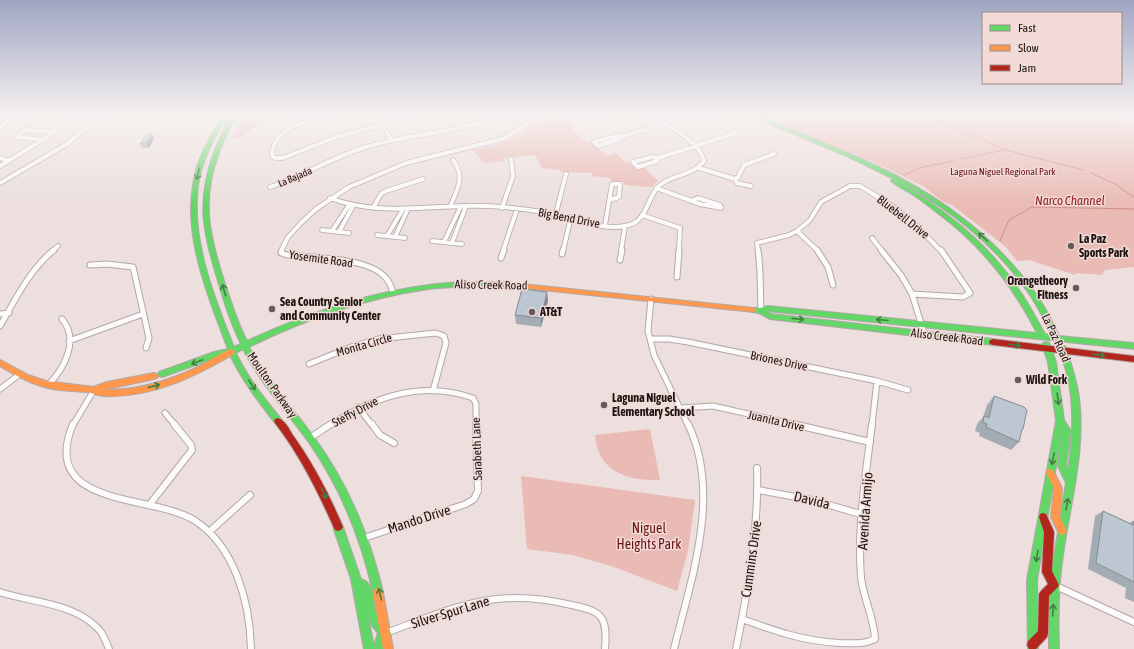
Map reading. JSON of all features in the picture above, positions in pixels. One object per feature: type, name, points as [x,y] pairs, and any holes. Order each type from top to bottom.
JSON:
[{"type":"main road","name":"Moulton Parkway","points":[[209,144],[201,162],[195,184],[193,206],[194,232],[206,281],[231,352],[262,401],[310,466],[346,541],[358,584],[369,649]]},
{"type":"main road","points":[[213,158],[209,156],[214,144]]},
{"type":"main road","name":"Moulton Parkway","points":[[219,144],[207,177],[204,201],[205,224],[212,254],[244,345],[275,392],[310,438],[341,486],[364,538],[382,602],[388,649]]},
{"type":"main road","name":"La Paz Road","points":[[811,144],[880,174],[937,208],[971,237],[1002,269],[1024,300],[1043,337],[1048,349],[1055,381],[1060,421],[1032,580],[1033,647]]},
{"type":"main road","name":"La Paz Road","points":[[824,144],[880,168],[923,192],[947,208],[979,234],[1013,268],[1035,296],[1063,351],[1074,384],[1079,419],[1054,585],[1052,619],[1054,649]]},
{"type":"main road","points":[[194,232],[200,234],[204,251],[212,254]]},
{"type":"main road","name":"Aliso Creek Road","points":[[0,363],[20,374],[48,385],[94,390],[103,393],[116,393],[158,385],[219,360],[244,345],[326,311],[393,292],[437,285],[481,283],[526,285],[761,311],[770,316],[1134,359]]},
{"type":"main road","name":"Aliso Creek Road","points":[[761,311],[768,308],[1134,346]]},
{"type":"main road","name":"Aliso Creek Road","points":[[162,374],[217,354],[231,352]]},
{"type":"main road","name":"Aliso Creek Road","points":[[94,390],[107,385],[154,376]]},
{"type":"main road","points":[[1060,421],[1067,431],[1062,466],[1070,482]]},
{"type":"main road","points":[[1050,473],[1058,488],[1055,517],[1062,531]]},
{"type":"main road","points":[[1033,647],[1043,633],[1044,594],[1054,585],[1048,578],[1045,570],[1050,532],[1043,517]]},
{"type":"main road","points":[[358,584],[362,584],[366,588],[374,622],[386,633],[381,638],[378,649]]},
{"type":"street","points":[[0,166],[27,152],[37,144]]},
{"type":"street","points":[[1,181],[67,144]]},
{"type":"street","points":[[273,144],[272,156],[275,158],[294,155],[319,144]]},
{"type":"street","name":"La Bajada","points":[[270,187],[290,180],[350,153],[378,144]]},
{"type":"street","name":"Yosemite Road","points":[[393,292],[388,280],[381,273],[370,266],[287,255],[281,253],[282,247],[294,230],[316,208],[350,186],[379,173],[434,154],[479,144]]},
{"type":"street","points":[[658,158],[657,161],[638,167],[633,162],[652,157],[658,158],[700,144]]},
{"type":"street","points":[[695,146],[704,158],[699,168]]},
{"type":"street","points":[[735,179],[738,177],[744,165],[774,154]]},
{"type":"street","points":[[0,158],[9,161]]},
{"type":"street","points":[[502,208],[513,176],[511,159]]},
{"type":"street","points":[[448,207],[462,173],[454,160]]},
{"type":"street","points":[[620,260],[625,226],[637,222],[656,188],[669,179],[699,168],[735,179],[737,183],[751,186]]},
{"type":"street","points":[[556,213],[566,174]]},
{"type":"street","points":[[373,208],[381,194],[386,191],[423,179]]},
{"type":"street","name":"Bluebell Drive","points":[[797,231],[810,220],[821,202],[850,186],[856,185],[863,187],[891,205],[917,226],[938,246],[956,270],[968,289],[969,295],[963,297],[912,294]]},
{"type":"street","points":[[656,188],[691,201],[714,209],[721,208],[718,205],[700,198],[695,198],[691,201]]},
{"type":"street","name":"Big Bend Drive","points":[[330,198],[351,206],[404,211],[463,206],[517,209],[556,213],[571,218],[605,225],[625,226]]},
{"type":"street","points":[[605,225],[610,200]]},
{"type":"street","points":[[332,231],[351,206]]},
{"type":"street","points":[[452,243],[458,227],[456,223],[463,206]]},
{"type":"street","points":[[501,258],[517,209]]},
{"type":"street","points":[[395,237],[404,211]]},
{"type":"street","points":[[642,215],[680,228],[678,277]]},
{"type":"street","points":[[339,232],[344,217]]},
{"type":"street","points":[[562,254],[571,218]]},
{"type":"street","points":[[387,236],[400,220]]},
{"type":"street","points":[[444,242],[450,226],[456,223]]},
{"type":"street","points":[[322,230],[349,232]]},
{"type":"street","points":[[761,311],[759,282],[761,267],[757,243],[789,235],[797,231],[821,252],[828,266],[833,285]]},
{"type":"street","points":[[377,235],[405,238]]},
{"type":"street","points":[[872,238],[901,275],[912,294],[924,333]]},
{"type":"street","points":[[432,241],[462,244]]},
{"type":"street","points":[[0,326],[9,313],[21,290],[46,256],[58,246]]},
{"type":"street","points":[[90,265],[107,264],[133,267],[149,338],[146,348]]},
{"type":"street","points":[[651,299],[648,330],[650,339],[660,372],[681,408],[690,429],[698,456],[702,484],[702,518],[698,548],[674,649]]},
{"type":"street","points":[[0,314],[9,313]]},
{"type":"street","points":[[69,341],[143,314]]},
{"type":"street","points":[[48,385],[61,372],[70,352],[68,325],[62,319]]},
{"type":"street","name":"Monita Circle","points":[[309,364],[351,347],[378,339],[436,333],[444,336],[446,343],[433,391]]},
{"type":"street","name":"Briones Drive","points":[[650,339],[669,339],[688,342],[877,381],[908,390]]},
{"type":"street","points":[[0,389],[20,374]]},
{"type":"street","name":"Avenida Armijo","points":[[742,619],[788,636],[820,642],[864,644],[875,639],[875,627],[864,594],[861,572],[870,442],[877,381]]},
{"type":"street","points":[[94,390],[75,421],[68,438],[66,456],[70,472],[83,485],[98,493],[172,510],[192,519],[209,532],[222,545],[232,562],[242,586],[251,649]]},
{"type":"street","name":"Steffy Drive","points":[[310,438],[358,408],[392,394],[412,390],[433,391],[466,395],[473,398]]},
{"type":"street","name":"Sarabeth Lane","points":[[473,398],[476,404],[478,491],[474,499]]},
{"type":"street","name":"Juanita Drive","points":[[681,408],[713,406],[870,442]]},
{"type":"street","points":[[358,408],[380,435],[394,443]]},
{"type":"street","points":[[150,504],[192,450],[191,444],[165,413]]},
{"type":"street","name":"Cummins Drive","points":[[736,649],[756,541],[758,490],[757,468]]},
{"type":"street","name":"Davida","points":[[758,490],[784,493],[825,502],[864,515]]},
{"type":"street","points":[[209,532],[250,495]]},
{"type":"street","name":"Mando Drive","points":[[364,538],[466,504],[474,499]]},
{"type":"street","points":[[1054,585],[1134,622]]},
{"type":"street","points":[[0,592],[11,597],[63,608],[88,620],[106,640],[109,649]]},
{"type":"street","name":"Silver Spur Lane","points":[[386,633],[478,601],[504,597],[548,600],[598,613],[605,622],[607,631],[605,649]]},
{"type":"green space","points":[[498,144],[594,144],[607,156],[616,153],[626,163],[629,162],[637,169],[644,167],[658,181],[651,187],[625,185],[624,182],[611,181],[611,178],[592,176],[592,173],[560,172],[560,170],[542,168],[535,155],[503,158],[504,161],[485,163],[472,150]]},
{"type":"green space","name":"Laguna Niguel Regional Park","points":[[827,144],[1134,144],[1134,267],[1105,270],[1102,275],[1076,273],[1075,275],[1029,260],[1017,261],[1006,247],[952,205],[942,201],[923,186],[873,162]]},
{"type":"green space","points":[[650,429],[660,480],[636,479],[616,472],[608,466],[597,448],[595,435]]},
{"type":"green space","name":"Niguel Heights Park","points":[[521,476],[695,500],[688,551],[677,591],[614,567],[573,555],[527,549]]},
{"type":"building","points":[[522,289],[547,292],[541,318],[515,315]]},
{"type":"building","points":[[994,396],[1024,407],[1027,410],[1019,442],[986,427],[987,424],[983,422],[984,416],[989,418]]},
{"type":"building","points":[[1103,511],[1133,525],[1133,521],[1134,522],[1134,582],[1096,563]]},
{"type":"waterway","points":[[992,144],[1005,150],[1084,170]]},
{"type":"waterway","points":[[961,159],[1004,150]]},
{"type":"waterway","points":[[905,175],[919,168],[953,161]]},
{"type":"waterway","points":[[1091,173],[1115,184],[1134,197]]},
{"type":"waterway","name":"Narco Channel","points":[[1000,241],[1009,220],[1032,207],[1134,209]]},
{"type":"traffic: fast","points":[[209,144],[198,173],[194,199],[194,216],[198,250],[224,332],[241,370],[261,400],[278,421]]},
{"type":"traffic: fast","points":[[220,144],[211,168],[207,185],[206,220],[213,254],[237,328],[250,356],[322,455],[338,482],[353,512],[365,543],[378,592]]},
{"type":"traffic: fast","points":[[822,144],[901,180],[946,208],[967,224],[1006,260],[1023,281],[1033,294],[1057,338]]},
{"type":"traffic: fast","points":[[894,181],[941,213],[962,229],[981,247],[1015,288],[1043,337]]},
{"type":"traffic: fast","points":[[231,352],[297,322],[362,300],[396,292],[430,287],[466,284],[502,284]]},
{"type":"traffic: fast","points":[[761,311],[768,308],[1134,346]]},
{"type":"traffic: fast","points":[[754,310],[761,311],[770,316],[993,342]]},
{"type":"traffic: fast","points":[[1033,649],[1032,580],[1060,421],[1052,362],[1046,345]]},
{"type":"traffic: fast","points":[[1054,649],[1056,569],[1073,468],[1077,422],[1071,374],[1062,348]]},
{"type":"traffic: fast","points":[[162,374],[217,354],[229,352]]},
{"type":"traffic: fast","points":[[1060,421],[1067,431],[1062,466],[1070,482]]},
{"type":"traffic: fast","points":[[338,527],[356,579],[369,649]]},
{"type":"traffic: fast","points":[[357,584],[362,584],[366,588],[374,619],[386,633]]},
{"type":"traffic: fast","points":[[378,649],[381,638],[386,633]]},
{"type":"traffic: slow","points":[[502,284],[754,310]]},
{"type":"traffic: slow","points":[[0,363],[26,377],[46,385],[87,389],[102,393],[121,393],[137,391],[170,382],[202,368],[231,352]]},
{"type":"traffic: slow","points":[[94,390],[107,385],[154,376]]},
{"type":"traffic: slow","points":[[1050,473],[1058,488],[1055,517],[1062,531]]},
{"type":"traffic: slow","points":[[378,592],[388,649]]},
{"type":"traffic: jam","points":[[993,342],[1134,359]]},
{"type":"traffic: jam","points":[[278,421],[312,472],[338,527]]},
{"type":"traffic: jam","points":[[1032,645],[1043,633],[1044,594],[1054,585],[1047,572],[1049,532],[1043,517]]},
{"type":"place","name":"La Paz Sports Park","points":[[1071,246]]},
{"type":"place","name":"Orangetheory Fitness","points":[[1076,288]]},
{"type":"place","name":"Sea Country Senior and Community Center","points":[[272,309]]},
{"type":"place","name":"AT&T","points":[[532,312]]},
{"type":"place","name":"Wild Fork","points":[[1018,380]]},
{"type":"place","name":"Laguna Niguel Elementary School","points":[[604,405]]}]
